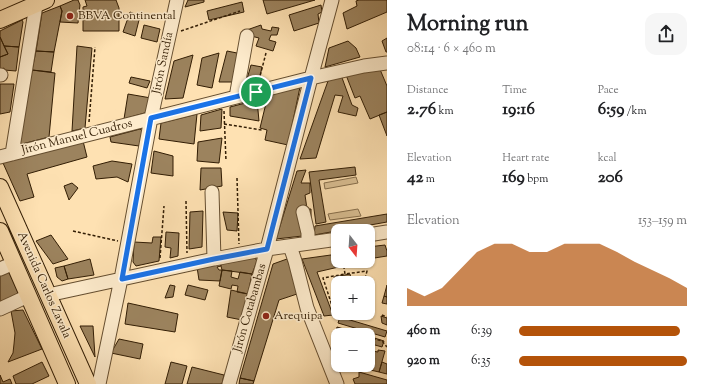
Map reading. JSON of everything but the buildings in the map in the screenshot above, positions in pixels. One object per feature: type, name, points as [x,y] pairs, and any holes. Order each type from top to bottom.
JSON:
[{"type":"main road","points":[[0,20],[41,2]]},
{"type":"main road","name":"Avenida Carlos Zavala","points":[[0,187],[85,378]]},
{"type":"main road","name":"Avenida Carlos Zavala","points":[[0,232],[7,266],[28,296],[63,383]]},
{"type":"main road","points":[[7,266],[31,256]]},
{"type":"main road","points":[[63,383],[85,378]]},
{"type":"street","name":"Jirón Sandía","points":[[99,384],[122,279],[151,118],[177,0]]},
{"type":"street","name":"Jirón Cotabambas","points":[[229,384],[267,249],[332,0]]},
{"type":"street","points":[[6,155],[41,2]]},
{"type":"street","points":[[230,98],[247,36]]},
{"type":"street","name":"Jirón Manuel Cuadros","points":[[6,155],[311,78],[364,66],[386,64]]},
{"type":"street","points":[[212,192],[214,259]]},
{"type":"street","points":[[303,212],[308,233],[308,243]]},
{"type":"street","points":[[375,234],[387,232]]},
{"type":"street","points":[[48,295],[214,259],[267,249],[331,240]]},
{"type":"street","points":[[290,246],[296,261],[307,308],[337,384]]},
{"type":"street","points":[[0,309],[28,296]]},
{"type":"path","points":[[169,34],[240,11]]},
{"type":"path","points":[[88,134],[95,47]]},
{"type":"path","points":[[256,92],[266,53]]},
{"type":"path","points":[[226,161],[224,124],[230,98]]},
{"type":"path","points":[[224,124],[262,130]]},
{"type":"path","points":[[237,178],[240,254]]},
{"type":"path","points":[[186,200],[188,265]]},
{"type":"path","points":[[159,271],[164,206]]},
{"type":"path","points":[[73,230],[128,243]]},
{"type":"path","points":[[344,268],[345,274]]},
{"type":"path","points":[[334,276],[367,270],[366,276]]},
{"type":"path","points":[[331,277],[323,278],[331,303]]},
{"type":"path","points":[[382,315],[387,317]]},
{"type":"path","points":[[375,338],[382,340],[387,347]]},
{"type":"shaded area","points":[[356,177],[358,183],[325,189],[324,183]]},
{"type":"shaded area","points":[[358,209],[361,216],[330,220],[328,214]]},
{"type":"place","name":"BBVA Continental","points":[[70,16]]},
{"type":"place","name":"Arequipa","points":[[266,316]]},
{"type":"route","points":[[311,78],[267,249],[122,279],[151,118],[256,92],[311,78]]}]
